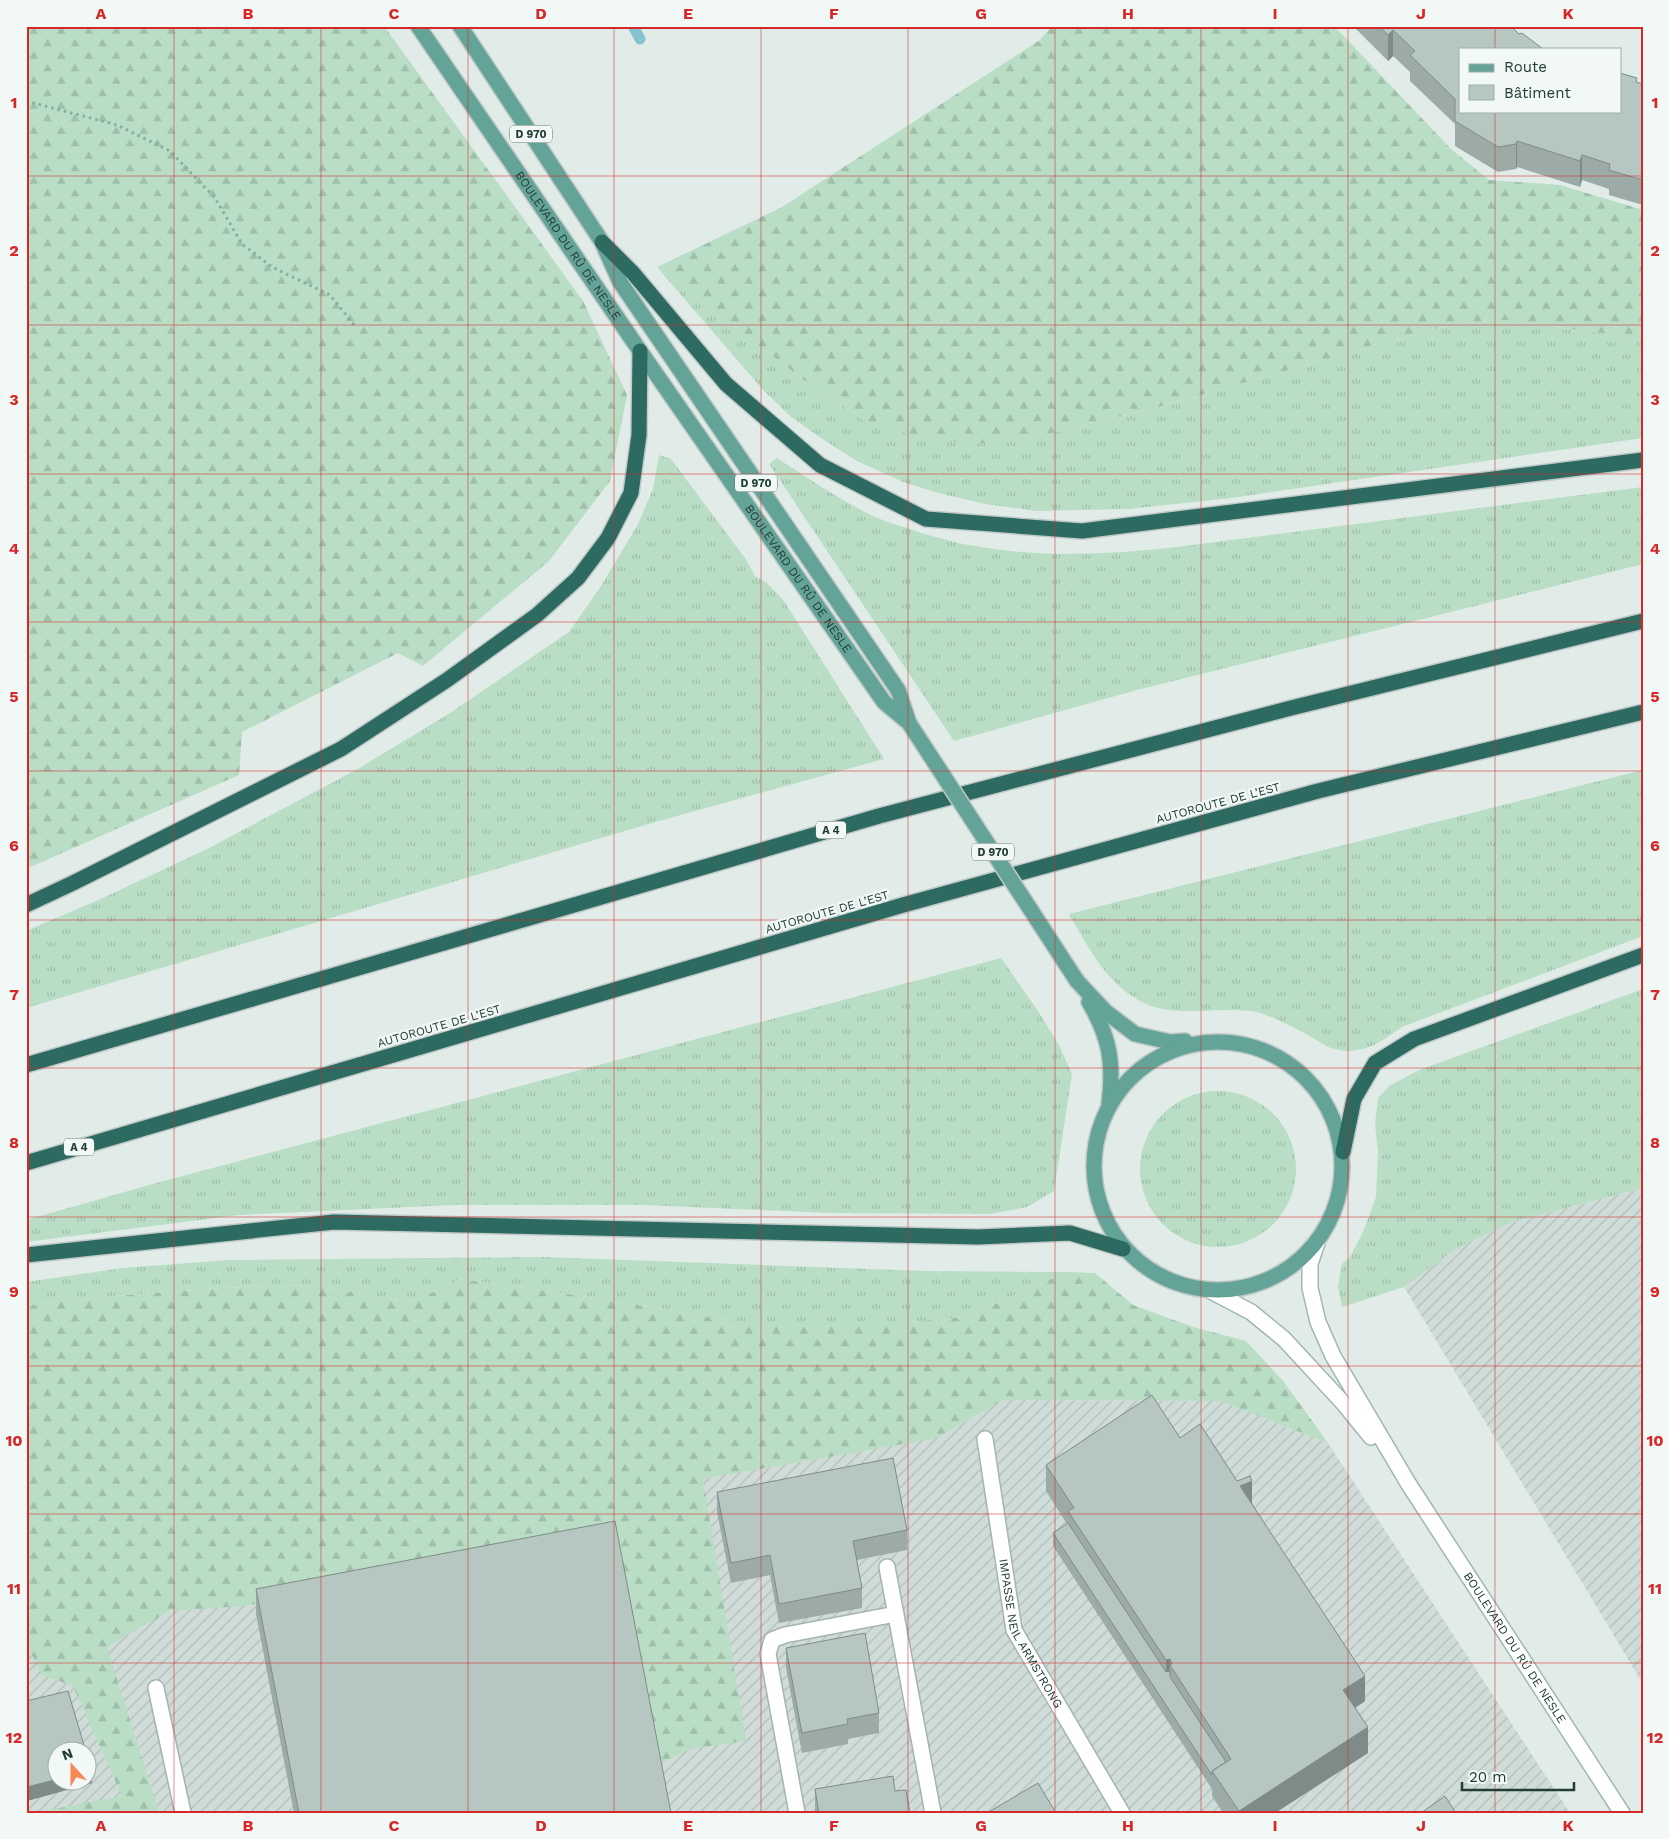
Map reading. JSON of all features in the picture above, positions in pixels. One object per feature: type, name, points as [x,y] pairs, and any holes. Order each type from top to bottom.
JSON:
[{"type":"highway","points":[[602,242],[632,273],[726,384],[820,465],[926,519],[1082,531],[1643,460]]},
{"type":"highway","points":[[26,905],[341,749],[447,680],[537,614],[578,578],[608,538],[631,493],[639,436],[640,351]]},
{"type":"highway","name":"A 4","points":[[26,1066],[879,816],[1291,708],[1643,621]]},
{"type":"highway","name":"AUTOROUTE DE L’EST","points":[[26,1163],[912,903],[1318,791],[1643,712]]},
{"type":"highway","points":[[1343,1152],[1354,1099],[1375,1063],[1414,1039],[1643,955]]},
{"type":"highway","points":[[26,1255],[334,1222],[978,1237],[1070,1233],[1123,1248]]},
{"type":"main road","name":"BOULEVARD DU RÛ DE NESLE","points":[[418,26],[640,351],[884,702],[909,723],[1078,981],[1099,1019],[1110,1050],[1112,1080],[1109,1104]]},
{"type":"main road","name":"D 970","points":[[460,26],[602,242],[620,282],[898,690],[909,723]]},
{"type":"main road","name":"BOULEVARD DU RÛ DE NESLE","points":[[1078,981],[1106,1012],[1135,1034],[1170,1042],[1207,1041],[1246,1044],[1282,1058],[1311,1082],[1332,1115],[1343,1152],[1342,1184],[1333,1215],[1317,1243],[1310,1264],[1310,1288],[1318,1322],[1333,1356],[1408,1483],[1622,1813]]},
{"type":"main road","name":"BOULEVARD DU RÛ DE NESLE","points":[[1207,1041],[1168,1051],[1134,1072],[1109,1104],[1097,1132],[1092,1163],[1095,1194],[1106,1223],[1123,1248],[1149,1270],[1178,1284],[1211,1291],[1251,1312],[1284,1340],[1345,1405],[1408,1483]]},
{"type":"main road","name":"BOULEVARD DU RÛ DE NESLE","points":[[1211,1291],[1251,1286],[1287,1270],[1317,1243]]},
{"type":"main road","name":"IMPASSE NEIL ARMSTRONG","points":[[985,1439],[1014,1630],[1122,1813]]},
{"type":"main road","points":[[887,1567],[933,1813]]},
{"type":"main road","points":[[797,1813],[768,1654],[772,1640],[785,1635],[896,1614]]},
{"type":"main road","points":[[156,1688],[183,1813]]},
{"type":"path","points":[[26,101],[117,125],[170,151],[216,198],[242,244],[272,268],[330,296],[355,326]]},
{"type":"shaded area","points":[[1643,1188],[1643,1684],[1404,1287],[1455,1249],[1512,1222]]},
{"type":"shaded area","points":[[1003,1400],[1220,1401],[1328,1443],[1570,1813],[26,1813],[26,1606]]},
{"type":"green space","points":[[26,26],[384,26],[583,301],[627,395],[610,481],[549,561],[423,666],[398,653],[242,732],[239,775],[26,869]]},
{"type":"green space","points":[[1052,26],[1336,26],[1451,149],[1489,180],[1560,185],[1643,210],[1643,339],[1506,320],[1463,323],[1426,331],[1155,408],[1052,433],[976,444],[912,435],[864,420],[805,381],[657,267],[782,207],[1040,40]]},
{"type":"green space","points":[[657,267],[805,381],[864,420],[1052,433],[1155,408],[1426,331],[1463,323],[1506,320],[1643,339],[1643,438],[1231,498],[1129,509],[1036,511],[985,504],[938,493],[903,482],[857,461],[791,417],[763,390]]},
{"type":"green space","points":[[659,455],[671,459],[745,558],[755,576],[767,583],[784,601],[884,759],[659,821],[26,1008],[26,931],[105,897],[209,848],[356,770],[450,713],[569,632],[601,586],[637,526],[653,489]]},
{"type":"green space","points":[[777,458],[849,504],[875,517],[940,538],[974,546],[1007,551],[1041,553],[1109,553],[1177,547],[1643,487],[1643,564],[1137,690],[954,741],[769,464]]},
{"type":"green space","points":[[1643,770],[1643,936],[1402,1027],[1377,1044],[1364,1049],[1342,1051],[1331,1048],[1289,1025],[1257,1012],[1243,1010],[1171,1010],[1157,1008],[1144,1003],[1119,986],[1109,975],[1092,952],[1069,914]]},
{"type":"green space","points":[[1001,958],[1059,1045],[1072,1074],[1054,1191],[1027,1207],[990,1214],[828,1213],[645,1205],[454,1205],[239,1215],[26,1242],[26,1220],[160,1182]]},
{"type":"green space","points":[[1643,989],[1643,1188],[1512,1222],[1455,1249],[1404,1287],[1342,1307],[1338,1286],[1342,1264],[1350,1257],[1363,1232],[1376,1197],[1378,1152],[1375,1124],[1378,1098],[1389,1086],[1419,1070]]},
{"type":"green space","points":[[1210,1091],[1226,1091],[1241,1094],[1255,1100],[1278,1119],[1287,1132],[1293,1146],[1296,1169],[1295,1184],[1287,1206],[1268,1229],[1255,1238],[1241,1244],[1226,1247],[1210,1247],[1195,1244],[1181,1238],[1158,1219],[1149,1206],[1143,1192],[1140,1177],[1140,1161],[1143,1146],[1149,1132],[1168,1109],[1181,1100],[1195,1094]]},
{"type":"green space","points":[[545,1257],[924,1271],[1067,1272],[966,1317],[909,1322],[741,1322],[461,1279],[412,1302],[307,1285],[220,1288],[73,1299],[26,1306],[26,1282],[123,1268],[228,1260]]},
{"type":"green space","points":[[1067,1272],[1095,1273],[1133,1305],[1193,1327],[1246,1341],[1284,1382],[1328,1443],[1220,1401],[1003,1400],[937,1438],[703,1479],[746,1741],[690,1749],[660,1764],[615,1536],[245,1606],[169,1611],[107,1647],[159,1813],[33,1813],[122,1796],[73,1686],[42,1675],[26,1643],[26,1306],[73,1299],[220,1288],[307,1285],[412,1302],[461,1279],[741,1322],[909,1322],[966,1317]]},
{"type":"building","points":[[1379,26],[1511,26],[1519,34],[1522,33],[1542,48],[1459,48],[1459,112],[1622,112],[1622,74],[1637,78],[1636,82],[1643,84],[1643,180],[1609,170],[1610,164],[1582,155],[1580,161],[1517,141],[1516,144],[1498,147],[1455,121],[1455,99],[1410,55],[1415,51],[1393,30],[1388,35]]},
{"type":"building","points":[[1152,1395],[1180,1438],[1200,1424],[1237,1481],[1250,1476],[1252,1481],[1240,1486],[1365,1676],[1343,1690],[1368,1727],[1239,1811],[1212,1771],[1231,1759],[1170,1665],[1172,1664],[1170,1659],[1166,1660],[1068,1511],[1074,1508],[1046,1465]]},
{"type":"building","points":[[893,1458],[907,1530],[853,1541],[862,1588],[779,1604],[770,1555],[731,1563],[717,1492]]},
{"type":"building","points":[[615,1521],[671,1813],[299,1813],[256,1589]]},
{"type":"building","points":[[1068,1523],[1166,1672],[1170,1671],[1170,1677],[1226,1762],[1212,1771],[1212,1775],[1053,1533]]},
{"type":"building","points":[[865,1633],[879,1713],[847,1719],[848,1724],[802,1733],[786,1648]]},
{"type":"building","points":[[68,1691],[83,1742],[48,1742],[48,1782],[27,1787],[26,1783],[26,1701]]},
{"type":"building","points":[[893,1776],[895,1791],[906,1790],[910,1813],[819,1813],[815,1789]]},
{"type":"building","points":[[1038,1783],[1056,1813],[987,1813]]},
{"type":"building","points":[[1445,1796],[1456,1813],[1421,1813]]},
{"type":"waterway","points":[[633,26],[640,39]]}]
